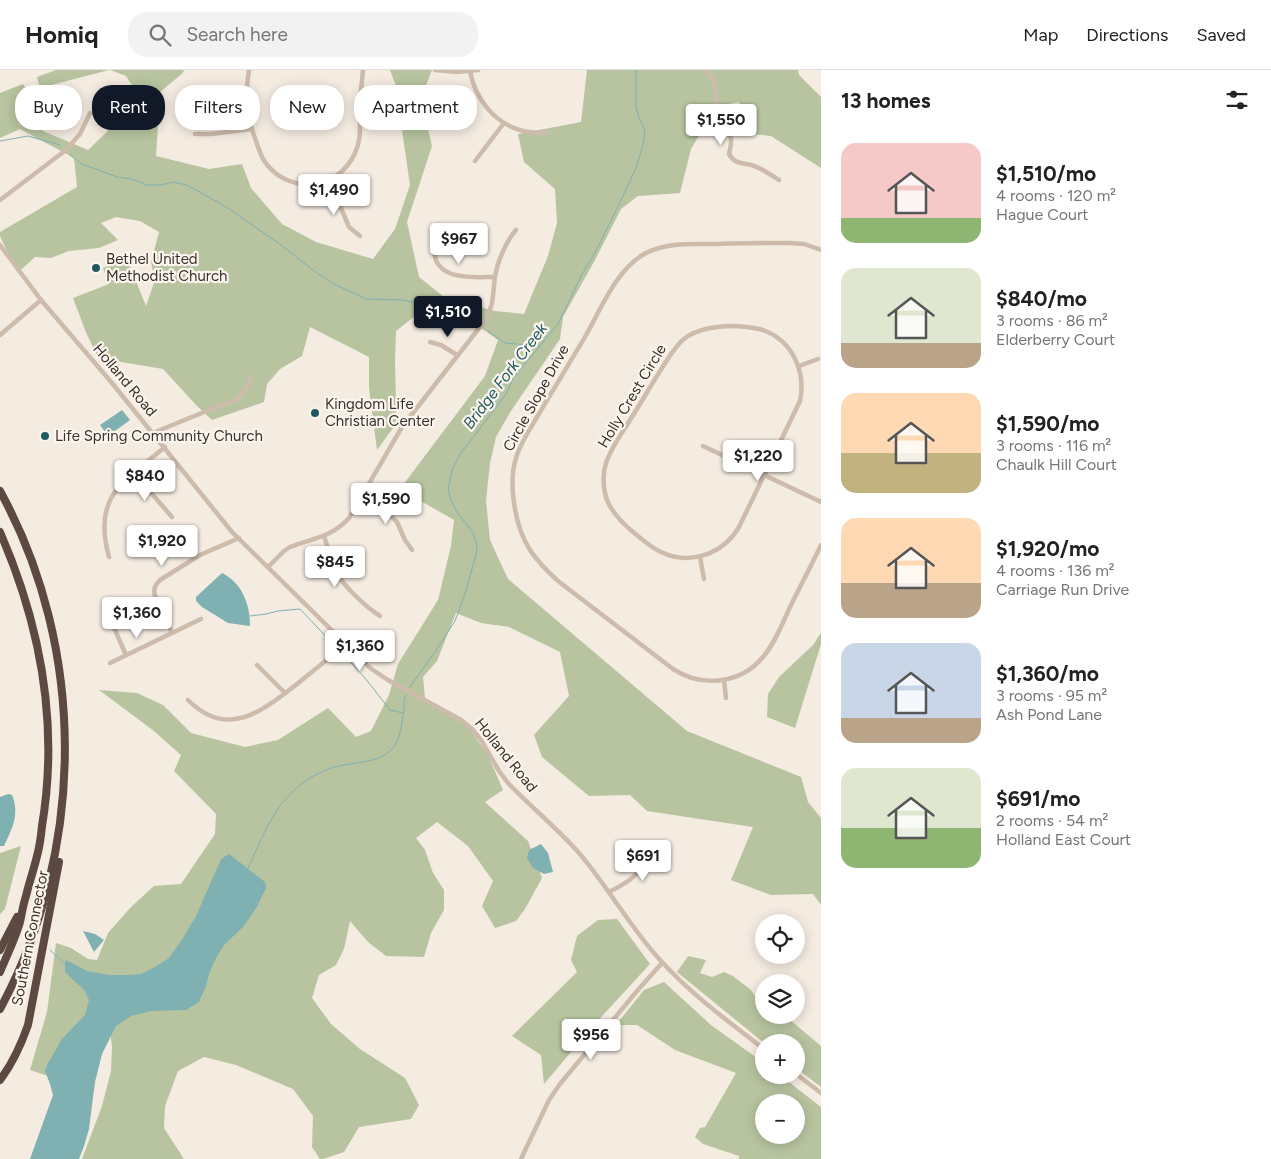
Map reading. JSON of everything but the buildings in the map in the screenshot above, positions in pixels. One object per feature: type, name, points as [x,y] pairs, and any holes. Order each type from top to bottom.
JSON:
[{"type":"highway","points":[[0,491],[16,522],[36,572],[46,606],[62,683],[65,722],[64,795],[54,863],[28,948],[0,1009]]},
{"type":"highway","points":[[0,532],[19,580],[40,654],[46,695],[49,738],[46,804],[38,855],[22,908],[20,922],[0,972]]},
{"type":"highway","name":"Southern Connector","points":[[0,1080],[14,1058],[28,1025],[64,827],[64,795]]},
{"type":"highway","name":"Southern Connector","points":[[0,950],[22,908]]},
{"type":"street","points":[[248,85],[249,70]]},
{"type":"street","points":[[252,130],[262,158],[279,176],[292,182],[305,184],[316,184],[329,180],[348,166],[357,149],[360,136],[363,70]]},
{"type":"street","points":[[435,70],[478,70]]},
{"type":"street","points":[[706,70],[715,82],[718,112],[731,138],[729,154],[737,162],[754,166],[779,180]]},
{"type":"street","points":[[470,71],[475,90],[482,102],[494,115],[504,123],[522,131],[547,133]]},
{"type":"street","points":[[0,200],[66,150],[80,134],[90,113]]},
{"type":"street","points":[[475,161],[504,123]]},
{"type":"street","points":[[195,134],[244,130]]},
{"type":"street","points":[[329,180],[349,227],[360,236]]},
{"type":"street","points":[[268,567],[290,547],[334,532],[349,518],[402,427],[489,313],[493,302],[497,267],[508,242],[516,230]]},
{"type":"street","points":[[440,234],[434,250],[435,259],[443,270],[450,274],[462,276],[495,277]]},
{"type":"street","name":"Circle Slope Drive","points":[[821,250],[804,244],[789,243],[685,244],[663,247],[636,259],[618,279],[520,448],[514,463],[513,491],[520,526],[528,546],[535,558],[546,570],[679,673],[710,682],[735,677],[759,662],[777,633],[821,545]]},
{"type":"street","name":"Holland Road","points":[[0,245],[41,300],[112,382],[206,500],[239,538],[366,665],[382,676],[461,720],[472,730],[481,740],[508,783],[577,851],[662,963],[701,999],[755,1042]]},
{"type":"street","points":[[0,335],[41,300]]},
{"type":"street","name":"Holly Crest Circle","points":[[728,326],[748,327],[764,331],[776,337],[787,346],[799,366],[802,383],[800,401],[764,475],[733,536],[711,553],[700,557],[684,558],[661,552],[642,540],[619,518],[609,504],[604,484],[604,471],[610,454],[673,351],[683,340],[698,331],[728,326]]},
{"type":"street","points":[[430,342],[441,345],[457,355]]},
{"type":"street","points":[[799,366],[818,359]]},
{"type":"street","points":[[153,433],[237,400],[250,378]]},
{"type":"street","points":[[703,446],[821,502]]},
{"type":"street","points":[[109,557],[104,520],[110,500],[116,490],[164,447]]},
{"type":"street","points":[[134,473],[172,518]]},
{"type":"street","points":[[361,498],[389,514],[397,522],[412,550]]},
{"type":"street","points":[[324,536],[332,562],[340,579],[372,611],[380,616]]},
{"type":"street","points":[[172,634],[155,596],[156,584],[200,555],[239,538]]},
{"type":"street","points":[[700,557],[704,579]]},
{"type":"street","points":[[108,614],[126,655]]},
{"type":"street","points":[[110,663],[202,619]]},
{"type":"street","points":[[188,700],[209,715],[234,719],[246,717],[269,706],[345,645]]},
{"type":"street","points":[[257,665],[285,693]]},
{"type":"street","points":[[724,680],[726,698]]},
{"type":"street","points":[[609,892],[629,882],[638,873],[645,863],[650,848]]},
{"type":"street","points":[[521,1159],[549,1100],[557,1088],[662,963]]},
{"type":"street","points":[[805,1081],[821,1093]]},
{"type":"green space","points":[[56,70],[109,70],[52,85],[39,85],[37,77]]},
{"type":"green space","points":[[110,70],[184,70],[183,73],[165,88],[165,85],[132,85],[126,76]]},
{"type":"green space","points":[[390,70],[432,70],[426,85],[396,85]]},
{"type":"green space","points":[[587,70],[798,70],[799,75],[821,97],[821,168],[771,136],[751,134],[739,102],[717,106],[691,149],[680,193],[638,196],[621,209],[563,317],[560,339],[511,411],[496,437],[490,463],[486,501],[490,540],[508,579],[687,731],[801,777],[808,802],[821,818],[821,905],[813,894],[771,895],[731,880],[753,827],[647,811],[630,795],[589,796],[542,757],[534,735],[569,696],[560,652],[509,627],[481,623],[456,613],[437,661],[423,677],[425,698],[462,718],[488,755],[503,790],[485,802],[528,841],[542,878],[516,921],[495,928],[482,906],[493,881],[468,846],[437,822],[416,838],[425,850],[433,873],[444,890],[444,910],[431,933],[424,957],[386,956],[368,942],[350,921],[344,949],[336,965],[319,975],[312,998],[331,1024],[360,1049],[405,1078],[419,1105],[411,1119],[359,1127],[344,1152],[320,1159],[312,1147],[313,1116],[293,1089],[236,1065],[204,1057],[178,1071],[165,1106],[164,1128],[184,1159],[82,1159],[102,1106],[111,1071],[112,1046],[110,1032],[57,1079],[30,1070],[47,1012],[56,943],[71,948],[88,959],[97,960],[108,933],[131,907],[154,886],[181,884],[215,834],[216,814],[174,771],[181,755],[154,731],[99,690],[137,693],[163,705],[191,733],[245,747],[278,740],[328,708],[356,737],[371,731],[389,695],[398,664],[438,600],[451,546],[454,520],[400,489],[485,376],[498,340],[481,328],[448,314],[415,316],[396,331],[396,424],[377,450],[369,388],[369,357],[310,327],[302,356],[280,369],[267,384],[264,402],[212,420],[163,369],[98,358],[73,298],[109,284],[103,268],[127,259],[146,306],[155,280],[151,262],[159,232],[140,221],[116,217],[101,223],[118,240],[99,248],[69,251],[51,258],[35,257],[17,272],[0,236],[0,232],[77,187],[74,158],[22,130],[43,130],[88,150],[109,130],[158,130],[156,156],[209,169],[242,164],[251,188],[282,224],[316,242],[373,259],[395,229],[410,185],[402,130],[428,130],[432,146],[407,222],[419,277],[444,297],[495,311],[524,314],[548,256],[557,223],[555,189],[524,162],[518,134],[581,122]]},
{"type":"green space","points":[[15,87],[15,130],[18,130],[0,138],[0,93]]},
{"type":"green space","points":[[821,633],[821,644],[795,728],[767,717],[768,694],[779,677],[813,645]]},
{"type":"green space","points":[[21,846],[5,909],[0,914],[0,853]]},
{"type":"green space","points":[[617,919],[650,964],[592,1027],[544,1084],[541,1055],[512,1036],[577,972],[571,960],[577,936],[598,920]]},
{"type":"green space","points":[[688,956],[706,960],[700,973],[712,977],[724,972],[733,976],[751,990],[755,996],[755,1024],[795,1024],[821,1046],[821,1087],[805,1075],[805,1034],[755,1034],[755,1036],[677,972]]},
{"type":"green space","points":[[664,982],[711,1025],[755,1057],[755,1084],[792,1084],[804,1094],[755,1094],[755,1144],[805,1144],[805,1095],[821,1107],[821,1159],[739,1159],[739,1156],[703,1144],[695,1137],[700,1128],[705,1127],[736,1073],[675,1050],[637,1025],[616,1025],[644,990]]},
{"type":"water","points":[[122,410],[130,420],[108,436],[100,425]]},
{"type":"water","points":[[222,573],[235,582],[244,595],[250,618],[250,626],[228,623],[202,607],[196,601],[196,597]]},
{"type":"water","points":[[8,794],[12,795],[15,815],[4,846],[0,846],[0,797]]},
{"type":"water","points":[[541,844],[548,853],[553,872],[544,874],[533,868],[527,858],[529,850]]},
{"type":"water","points":[[229,854],[265,882],[266,888],[257,907],[243,927],[224,945],[216,958],[199,1002],[186,1010],[151,1011],[131,1016],[116,1026],[102,1054],[95,1082],[89,1129],[79,1159],[30,1159],[53,1095],[45,1071],[47,1065],[62,1039],[85,1015],[89,1000],[85,991],[65,972],[66,960],[87,971],[110,975],[127,975],[141,974],[169,958],[196,916],[221,859]]},
{"type":"water","points":[[83,931],[95,934],[104,940],[94,952]]},
{"type":"waterway","name":"Bridge Fork Creek","points":[[410,687],[455,621],[476,555],[477,545],[473,533],[457,512],[448,490],[452,470],[461,453],[506,394],[514,377],[558,324],[636,168],[645,131],[636,107],[636,70]]},
{"type":"waterway","points":[[0,141],[28,136],[60,145]]},
{"type":"waterway","points":[[70,155],[82,164],[117,177],[131,179],[147,185],[161,185],[173,182],[187,185],[228,208],[334,284],[366,299],[403,300],[470,320]]},
{"type":"waterway","points":[[488,331],[505,343],[539,346]]},
{"type":"waterway","points":[[250,616],[300,609],[336,647]]},
{"type":"waterway","points":[[342,653],[390,710],[403,713]]},
{"type":"waterway","name":"Bridge Fork Creek","points":[[248,868],[277,810],[304,782],[331,768],[378,758],[393,748],[400,734],[406,695]]},
{"type":"waterway","points":[[50,950],[65,964]]},
{"type":"place","name":"Bethel United Methodist Church","points":[[96,268]]},
{"type":"place","name":"Kingdom Life Christian Center","points":[[315,413]]},
{"type":"place","name":"Life Spring Community Church","points":[[45,436]]}]
